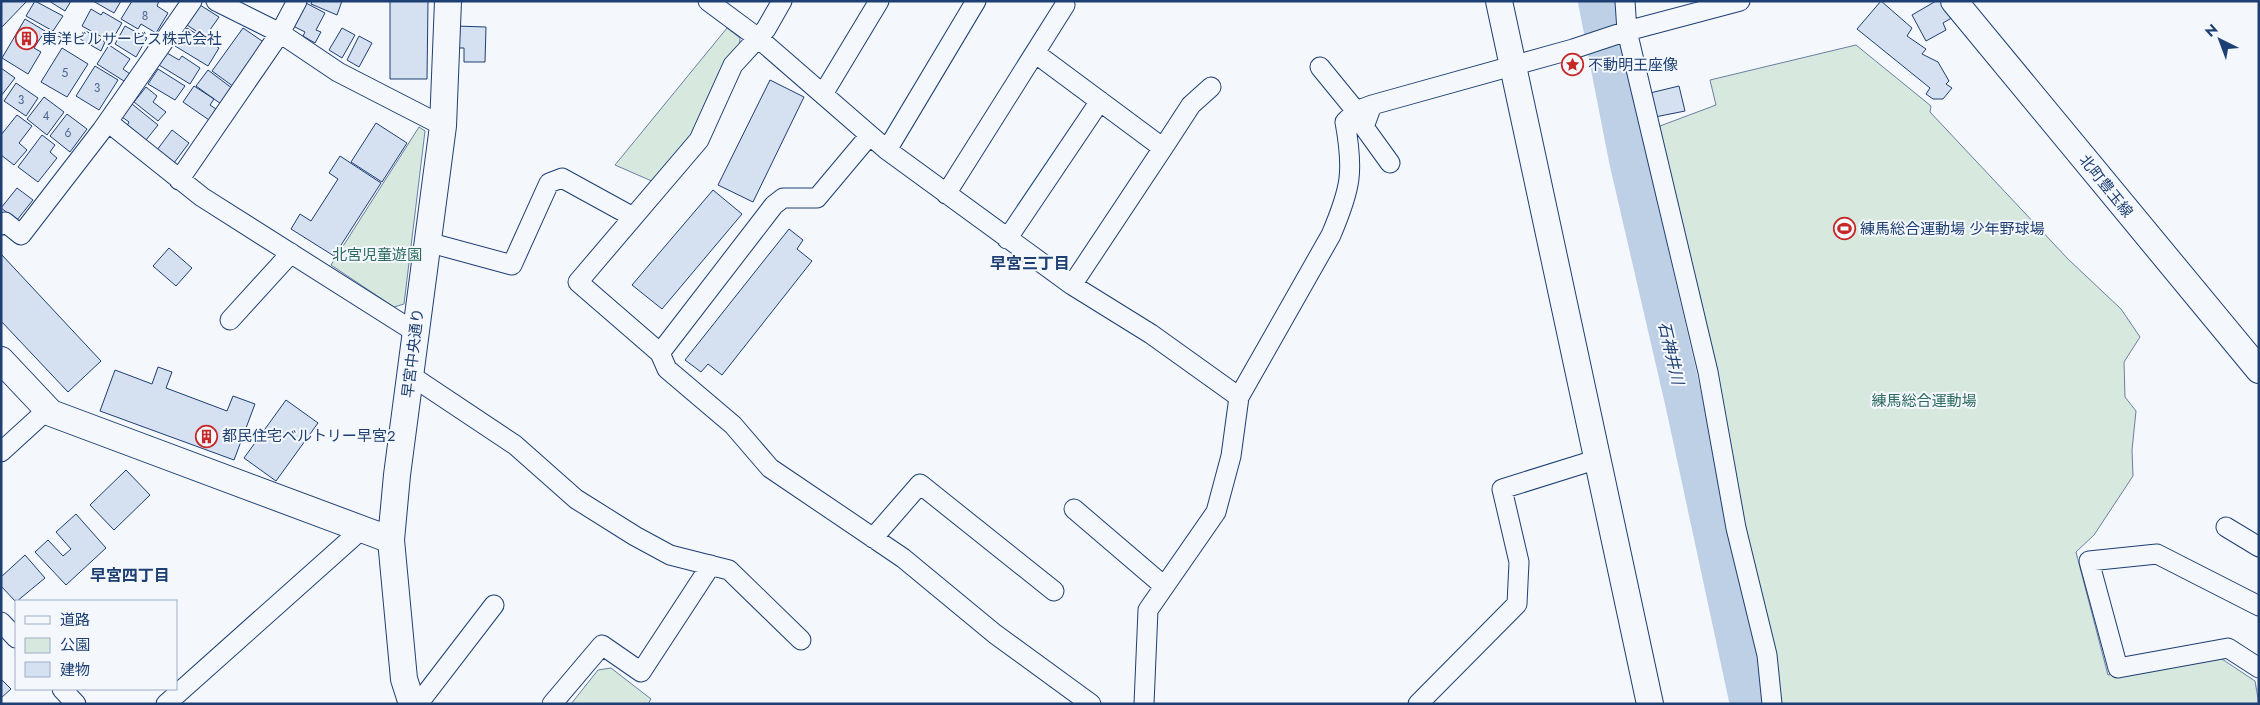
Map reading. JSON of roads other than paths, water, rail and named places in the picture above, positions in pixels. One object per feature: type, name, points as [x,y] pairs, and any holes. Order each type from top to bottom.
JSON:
[{"type":"street","points":[[1,226],[5,222],[21,235],[108,122],[192,1]]},
{"type":"street","points":[[216,1],[280,33],[338,72],[443,126]]},
{"type":"street","points":[[179,180],[280,33],[297,1]]},
{"type":"street","name":"早宮中央通り","points":[[412,704],[404,679],[391,540],[397,475],[443,126],[448,1]]},
{"type":"street","points":[[708,1],[758,38],[869,136],[946,194],[968,207],[1007,239],[1072,285],[1151,334],[1239,396]]},
{"type":"street","points":[[782,1],[766,29],[734,65],[699,140],[578,282],[660,353],[667,368],[734,425],[770,468],[904,558],[995,634],[1091,704]]},
{"type":"street","points":[[823,94],[879,1]]},
{"type":"street","points":[[887,150],[976,1]]},
{"type":"street","points":[[1498,1],[1650,704]]},
{"type":"street","points":[[1625,1],[1623,33],[1708,372],[1736,528],[1767,656],[1772,704]]},
{"type":"street","points":[[1144,704],[1148,610],[1216,512],[1231,456],[1239,396],[1331,235],[1339,216],[1350,179],[1352,159],[1345,122],[1364,108],[1740,1]]},
{"type":"street","name":"北町豊玉線","points":[[1954,1],[2259,370]]},
{"type":"street","points":[[946,194],[1065,5]]},
{"type":"street","points":[[1035,53],[1163,148]]},
{"type":"street","points":[[1320,67],[1364,108],[1364,127],[1390,163]]},
{"type":"street","points":[[1072,285],[1191,105],[1211,87]]},
{"type":"street","points":[[1007,239],[1100,102]]},
{"type":"street","points":[[108,122],[202,197],[415,332]]},
{"type":"street","points":[[660,353],[774,206],[783,198],[817,198],[869,136]]},
{"type":"street","points":[[428,242],[512,265],[549,183],[562,178],[633,217]]},
{"type":"street","points":[[230,320],[291,253]]},
{"type":"street","points":[[1,360],[47,410],[391,540]]},
{"type":"street","points":[[410,375],[515,445],[576,499],[670,555],[729,570],[800,640]]},
{"type":"street","points":[[1,452],[47,410]]},
{"type":"street","points":[[1418,704],[1517,604],[1519,562],[1502,489],[1598,459]]},
{"type":"street","points":[[874,538],[920,484],[1054,591]]},
{"type":"street","points":[[1074,509],[1164,586]]},
{"type":"street","points":[[2226,527],[2259,547]]},
{"type":"street","points":[[166,704],[361,530]]},
{"type":"street","points":[[2259,606],[2157,554],[2089,560],[2118,668],[2228,648],[2259,668]]},
{"type":"street","points":[[552,704],[602,645],[641,672],[711,565]]},
{"type":"street","points":[[418,704],[494,605]]},
{"type":"street","points":[[1,622],[15,637]]},
{"type":"street","points":[[63,690],[76,704]]},
{"type":"waterway","name":"石神井川","points":[[1597,1],[1628,160],[1684,402],[1749,704]]},
{"type":"place","name":"東洋ビルサービス株式会社","points":[[26,39]]},
{"type":"place","name":"不動明王座像","points":[[1572,65]]},
{"type":"place","name":"練馬総合運動場 少年野球場","points":[[1844,229]]},
{"type":"place","name":"都民住宅ベルトリー早宮2","points":[[206,436]]},
{"type":"district","name":"早宮三丁目","points":[[1030,263]]},
{"type":"district","name":"早宮四丁目","points":[[130,575]]},
{"type":"park label","name":"北宮児童遊園","points":[[377,255]]},
{"type":"park label","name":"練馬総合運動場","points":[[1924,401]]}]
